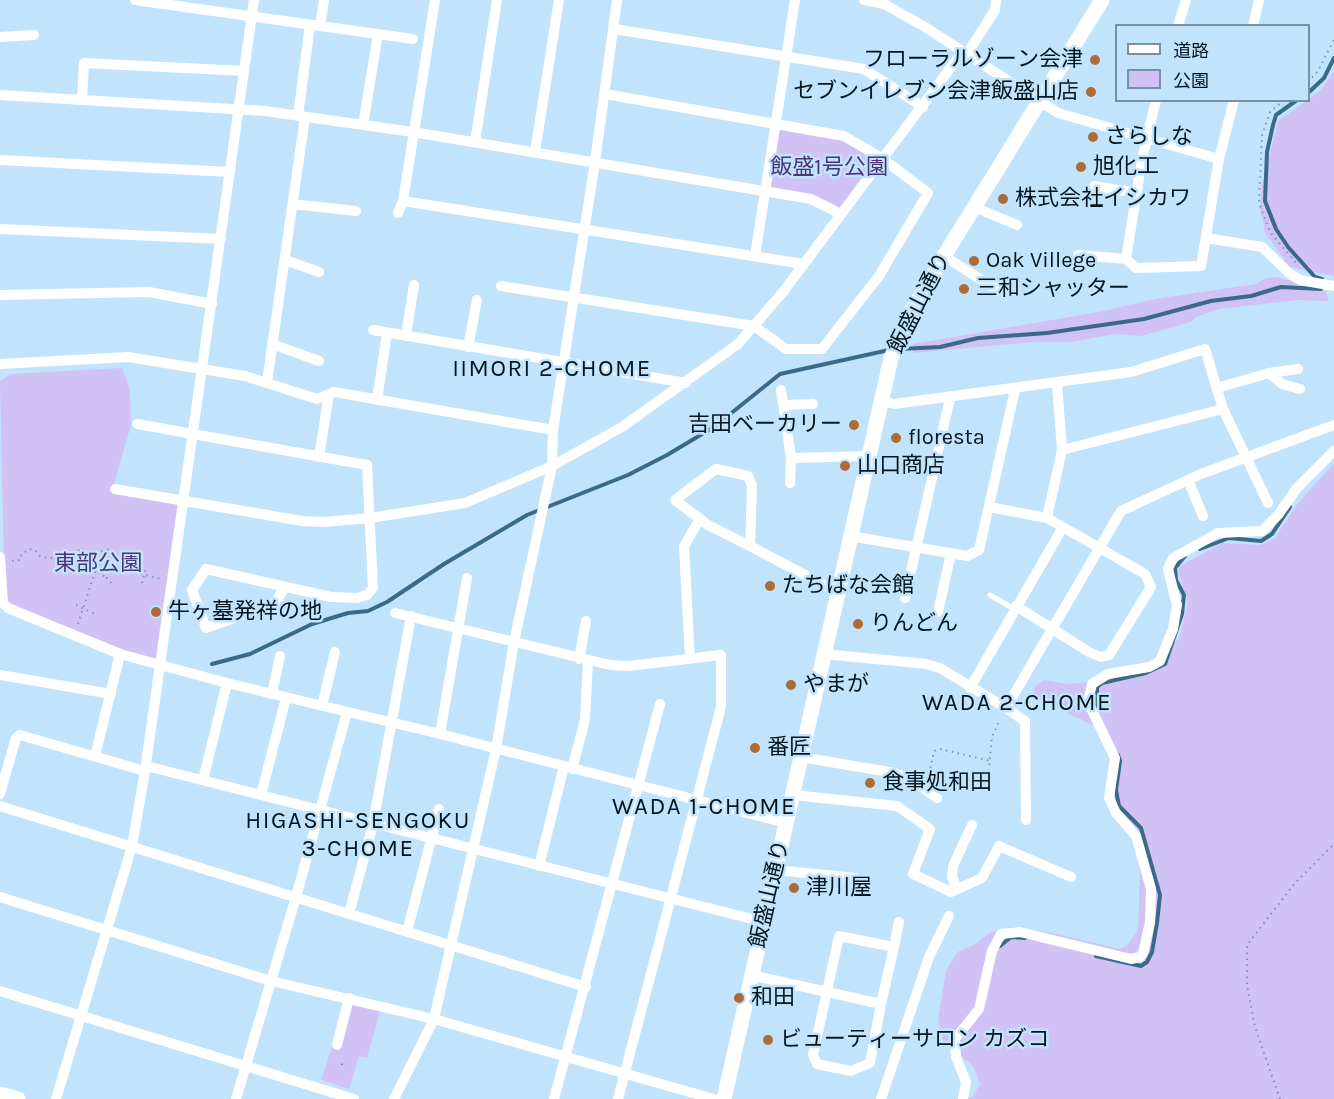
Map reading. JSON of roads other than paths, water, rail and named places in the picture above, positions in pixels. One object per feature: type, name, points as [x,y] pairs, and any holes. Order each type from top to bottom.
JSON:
[{"type":"street","points":[[142,0],[413,39]]},
{"type":"street","points":[[56,1099],[132,846],[194,435],[254,0]]},
{"type":"street","points":[[267,382],[293,204],[315,26],[324,0]]},
{"type":"street","points":[[398,213],[403,201],[435,0]]},
{"type":"street","points":[[475,142],[497,0]]},
{"type":"street","points":[[535,152],[559,0]]},
{"type":"street","points":[[394,1099],[434,1019],[496,749],[514,642],[552,466],[553,430],[595,162],[617,0]]},
{"type":"street","points":[[755,256],[788,57],[795,0]]},
{"type":"street","points":[[864,0],[886,2],[1039,103],[1064,115],[1219,159]]},
{"type":"street","points":[[115,489],[184,503],[302,521],[370,518],[465,503],[552,466],[622,427],[738,344],[804,264],[965,52],[995,10],[996,0]]},
{"type":"street","name":"飯盛山通り","points":[[724,1099],[837,591],[894,349],[911,312],[944,256],[1102,0]]},
{"type":"street","points":[[1179,24],[1186,0]]},
{"type":"street","points":[[1253,24],[1259,0]]},
{"type":"street","points":[[614,29],[864,69],[923,107]]},
{"type":"street","points":[[363,125],[378,34]]},
{"type":"street","points":[[0,37],[34,35]]},
{"type":"street","points":[[82,100],[84,63],[244,71]]},
{"type":"street","points":[[501,286],[754,326],[786,349],[822,349],[879,276],[928,193],[883,159],[844,136],[605,94]]},
{"type":"street","points":[[0,95],[239,109],[413,132],[766,191],[821,202],[841,214]]},
{"type":"street","points":[[1126,259],[1156,102]]},
{"type":"street","points":[[1078,255],[1126,259],[1136,268],[1201,266],[1219,159],[1233,102]]},
{"type":"street","points":[[0,160],[230,172]]},
{"type":"street","points":[[1094,186],[1137,194]]},
{"type":"street","points":[[403,201],[804,264]]},
{"type":"street","points":[[293,204],[356,211]]},
{"type":"street","points":[[974,207],[1007,223],[1017,225]]},
{"type":"street","points":[[0,229],[221,239]]},
{"type":"street","points":[[1206,238],[1262,247],[1290,274],[1307,282],[1334,286]]},
{"type":"street","points":[[944,256],[991,286],[1013,289]]},
{"type":"street","points":[[285,260],[319,272]]},
{"type":"street","points":[[406,336],[414,285]]},
{"type":"street","points":[[0,295],[149,292],[212,304]]},
{"type":"street","points":[[468,347],[477,300]]},
{"type":"street","points":[[373,330],[686,383]]},
{"type":"street","points":[[377,400],[387,333]]},
{"type":"street","points":[[272,344],[319,361]]},
{"type":"street","points":[[881,401],[894,404],[1057,384],[1131,372],[1205,349],[1223,409],[1268,503]]},
{"type":"street","points":[[0,364],[122,356],[267,382],[317,399],[334,392],[553,430]]},
{"type":"street","points":[[1216,388],[1269,373],[1298,369]]},
{"type":"street","points":[[1269,373],[1282,384],[1300,389]]},
{"type":"street","points":[[1047,518],[1062,450],[1057,384]]},
{"type":"street","points":[[782,390],[786,405],[791,459],[790,483]]},
{"type":"street","points":[[850,536],[968,556],[980,550],[1016,390]]},
{"type":"street","points":[[320,457],[329,394]]},
{"type":"street","points":[[905,598],[950,398]]},
{"type":"street","points":[[786,405],[813,404]]},
{"type":"street","points":[[1062,450],[1223,409]]},
{"type":"street","points":[[137,424],[366,465],[374,588],[368,595],[345,599],[206,569],[192,590]]},
{"type":"street","points":[[1006,708],[1121,511],[1188,480],[1334,425]]},
{"type":"street","points":[[963,1099],[966,1082],[956,1057],[955,1039],[979,1009],[997,937],[1006,932],[1020,932],[1131,959],[1140,957],[1143,953],[1150,922],[1151,889],[1136,836],[1116,813],[1108,798],[1114,758],[1090,708],[1088,697],[1092,684],[1108,674],[1149,666],[1160,661],[1173,629],[1177,605],[1168,569],[1173,558],[1218,533],[1262,531],[1278,515],[1297,488],[1334,451]]},
{"type":"street","points":[[791,459],[868,456]]},
{"type":"street","points":[[750,546],[752,486],[748,476],[716,469],[675,500],[700,519],[750,546],[837,591]]},
{"type":"street","points":[[1188,480],[1203,516]]},
{"type":"street","points":[[989,507],[1047,518],[1146,574],[1151,587],[1109,655],[1101,657],[1015,608]]},
{"type":"street","points":[[690,659],[684,546],[700,519]]},
{"type":"street","points":[[970,688],[1063,527]]},
{"type":"street","points":[[938,612],[951,553]]},
{"type":"street","points":[[0,557],[3,603],[29,618],[120,654],[227,684],[440,734],[786,823]]},
{"type":"street","points":[[440,734],[467,578]]},
{"type":"street","points":[[172,584],[192,590]]},
{"type":"street","points":[[192,590],[206,628],[275,603],[285,587]]},
{"type":"street","points":[[395,613],[584,660],[628,666],[721,656],[721,707],[618,1099]]},
{"type":"street","points":[[349,914],[373,824],[411,616]]},
{"type":"street","points":[[539,866],[568,767],[585,720],[586,621]]},
{"type":"street","points":[[322,706],[335,652]]},
{"type":"street","points":[[95,756],[120,654]]},
{"type":"street","points":[[824,654],[926,664],[940,668],[1024,721],[1026,820]]},
{"type":"street","points":[[272,694],[280,656]]},
{"type":"street","points":[[0,675],[111,694]]},
{"type":"street","points":[[203,780],[227,684]]},
{"type":"street","points":[[261,795],[286,698]]},
{"type":"street","points":[[554,1099],[614,884],[660,704]]},
{"type":"street","points":[[236,1099],[321,811],[346,712]]},
{"type":"street","points":[[0,794],[16,738],[20,735],[95,756],[203,780],[472,850],[764,921]]},
{"type":"street","points":[[801,758],[895,773],[926,788],[937,798]]},
{"type":"street","points":[[793,795],[897,806],[930,829],[913,874],[951,891],[982,878],[999,846],[1071,877]]},
{"type":"street","points":[[0,806],[586,987]]},
{"type":"street","points":[[407,932],[439,809]]},
{"type":"street","points":[[957,889],[952,877],[952,866],[972,825]]},
{"type":"street","points":[[775,870],[856,878]]},
{"type":"street","points":[[0,897],[271,981],[434,1019],[714,1099]]},
{"type":"street","points":[[880,1099],[929,957],[949,916]]},
{"type":"street","points":[[894,947],[839,936],[813,1055],[817,1064],[851,1071],[870,1063],[881,1004],[894,947],[899,922]]},
{"type":"street","points":[[752,975],[881,1004]]},
{"type":"street","points":[[0,991],[354,1099]]},
{"type":"street","points":[[337,1045],[349,998]]},
{"type":"street","points":[[0,1094],[18,1099]]},
{"type":"lane","points":[[990,595],[1015,608]]},
{"type":"waterway","points":[[1310,91],[1324,78],[1334,58]]},
{"type":"waterway","points":[[1294,102],[1276,115],[1273,125],[1267,152],[1265,201],[1276,229],[1288,247],[1315,277],[1322,279]]},
{"type":"waterway","points":[[900,349],[940,347],[978,338],[1047,333],[1144,319],[1211,301],[1251,296],[1281,287],[1321,289]]},
{"type":"waterway","points":[[212,664],[250,654],[312,624],[348,613],[368,611],[387,602],[444,564],[527,515],[628,475],[667,455],[714,427],[780,374],[889,350]]},
{"type":"waterway","points":[[1200,549],[1229,538],[1261,541],[1272,534],[1290,507]]},
{"type":"waterway","points":[[1097,711],[1097,687],[1102,683],[1146,673],[1165,664],[1182,614],[1184,595],[1176,580],[1175,568],[1185,556]]},
{"type":"waterway","points":[[1096,956],[1141,966],[1147,962],[1152,952],[1157,923],[1160,895],[1141,828],[1119,806],[1116,790],[1120,761],[1118,755]]},
{"type":"waterway","points":[[1000,946],[1011,937],[1025,938]]},
{"type":"place","name":"フローラルゾーン会津","points":[[1095,60]]},
{"type":"place","name":"セブンイレブン会津飯盛山店","points":[[1091,92]]},
{"type":"place","name":"さらしな","points":[[1093,137]]},
{"type":"place","name":"旭化工","points":[[1081,167]]},
{"type":"place","name":"株式会社イシカワ","points":[[1003,199]]},
{"type":"place","name":"Oak Villege","points":[[974,261]]},
{"type":"place","name":"三和シャッター","points":[[964,289]]},
{"type":"place","name":"吉田ベーカリー","points":[[854,425]]},
{"type":"place","name":"floresta","points":[[896,438]]},
{"type":"place","name":"山口商店","points":[[845,466]]},
{"type":"place","name":"たちばな会館","points":[[770,586]]},
{"type":"place","name":"牛ヶ墓発祥の地","points":[[156,612]]},
{"type":"place","name":"りんどん","points":[[858,624]]},
{"type":"place","name":"やまが","points":[[791,685]]},
{"type":"place","name":"番匠","points":[[755,748]]},
{"type":"place","name":"食事処和田","points":[[870,783]]},
{"type":"place","name":"津川屋","points":[[794,888]]},
{"type":"place","name":"和田","points":[[739,998]]},
{"type":"place","name":"ビューティーサロン カズコ","points":[[768,1040]]},
{"type":"district","name":"IIMORI 2-CHOME","points":[[552,369]]},
{"type":"district","name":"WADA 2-CHOME","points":[[1017,703]]},
{"type":"district","name":"WADA 1-CHOME","points":[[704,807]]},
{"type":"district","name":"HIGASHI-SENGOKU 3-CHOME","points":[[358,835]]},
{"type":"park label","name":"飯盛1号公園","points":[[829,168]]},
{"type":"park label","name":"東部公園","points":[[98,564]]}]
